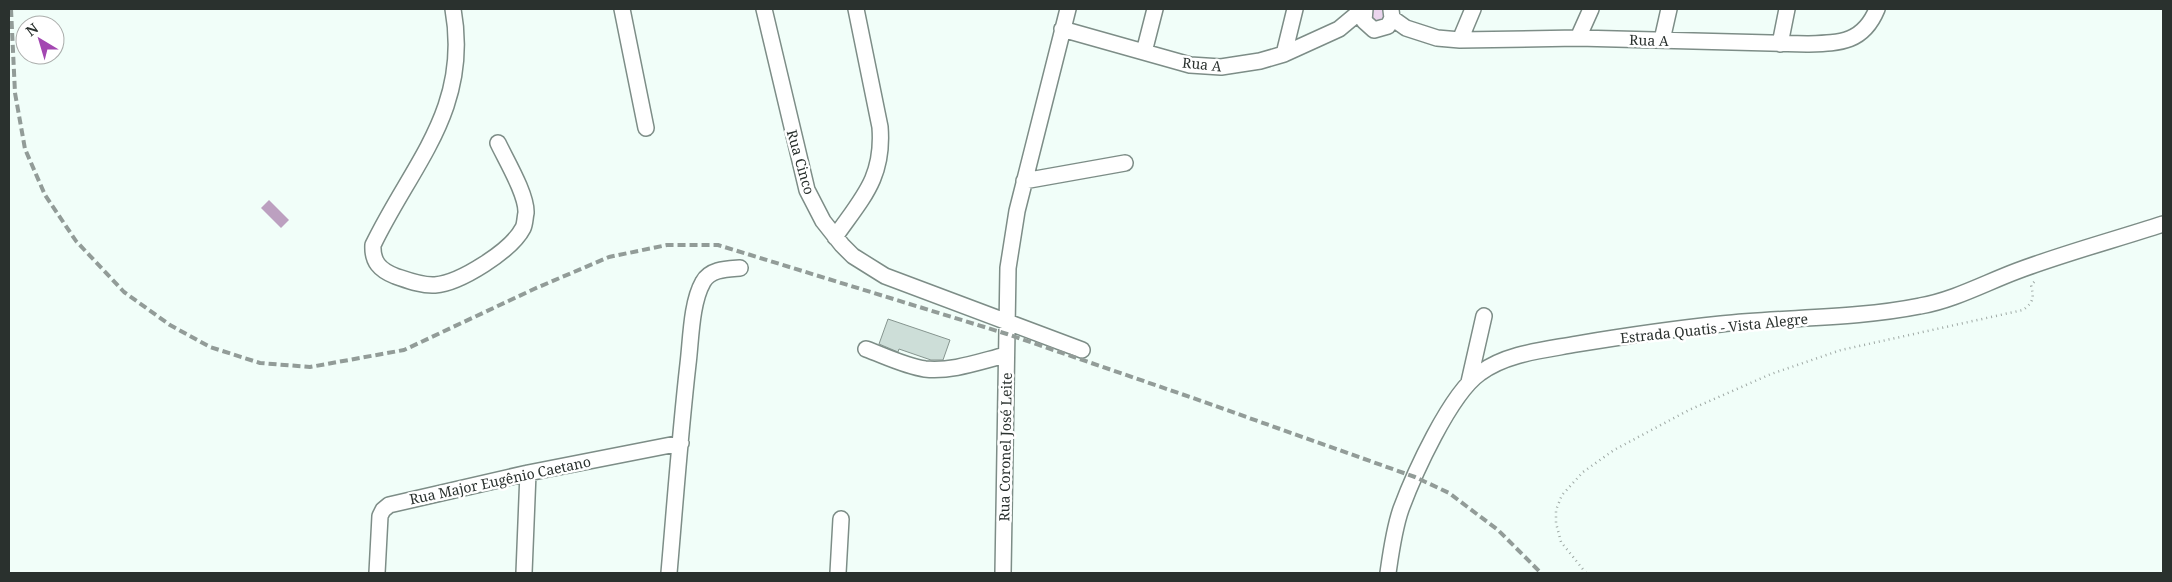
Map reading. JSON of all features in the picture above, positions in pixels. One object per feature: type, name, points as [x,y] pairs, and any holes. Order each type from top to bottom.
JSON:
[{"type":"street","points":[[453,9],[457,37],[452,86],[441,120],[425,154],[372,245],[372,256],[376,264],[386,272],[412,282],[434,285],[456,280],[478,268],[510,244],[523,228],[526,211],[521,193],[498,143]]},
{"type":"street","points":[[622,9],[646,128]]},
{"type":"street","name":"Rua Cinco","points":[[764,9],[807,190],[823,221],[835,237],[853,256],[886,276],[1082,350]]},
{"type":"street","points":[[835,237],[875,178],[881,142],[880,127],[856,9]]},
{"type":"street","name":"Rua Coronel José Leite","points":[[1003,573],[1008,268],[1017,211],[1068,9]]},
{"type":"street","points":[[1144,52],[1155,9]]},
{"type":"street","points":[[1284,54],[1294,9]]},
{"type":"street","points":[[1364,9],[1364,21],[1387,18]]},
{"type":"street","points":[[1340,29],[1364,9]]},
{"type":"street","points":[[1460,40],[1473,9]]},
{"type":"street","points":[[1578,38],[1591,9]]},
{"type":"street","points":[[1662,40],[1668,9]]},
{"type":"street","points":[[1780,44],[1787,9]]},
{"type":"street","name":"Rua A","points":[[1387,18],[1406,28],[1437,38],[1460,40],[1578,38],[1824,44],[1851,38],[1864,32],[1872,21],[1877,9]]},
{"type":"street","points":[[1340,29],[1387,18]]},
{"type":"street","name":"Rua A","points":[[1062,29],[1190,65],[1220,68],[1260,61],[1284,54],[1340,29]]},
{"type":"street","points":[[1024,181],[1125,163]]},
{"type":"street","name":"Estrada Quatis - Vista Alegre","points":[[1388,573],[1404,502],[1442,422],[1469,382],[1481,372],[1504,360],[1530,353],[1597,341],[1721,324],[1877,313],[1922,306],[1946,300],[2053,258],[2163,224]]},
{"type":"street","points":[[669,573],[694,317],[703,282],[709,275],[718,270],[740,268]]},
{"type":"street","points":[[1469,382],[1484,316]]},
{"type":"street","points":[[866,349],[909,366],[926,369],[946,369],[1006,355]]},
{"type":"street","name":"Rua Major Eugênio Caetano","points":[[377,573],[380,516],[389,505],[528,473],[681,443]]},
{"type":"street","points":[[524,573],[528,473]]},
{"type":"street","points":[[838,573],[841,519]]},
{"type":"path","points":[[1586,573],[1561,542],[1556,523],[1556,510],[1562,495],[1583,472],[1614,450],[1698,406],[1771,374],[1841,350],[2023,310],[2031,304],[2034,297],[2031,285],[2037,278]]},
{"type":"shaded area","points":[[1367,9],[1389,9],[1380,28],[1365,11]]},
{"type":"shaded area","points":[[269,200],[289,220],[281,228],[261,208]]},
{"type":"building","points":[[888,319],[950,340],[943,360],[931,360],[899,349],[898,352],[879,344]]},
{"type":"railway","points":[[11,9],[15,93],[25,149],[45,195],[76,241],[124,292],[170,325],[210,347],[260,363],[310,367],[404,350],[534,289],[609,257],[667,245],[718,245],[1007,334],[1415,477],[1449,493],[1498,530],[1541,573]]}]
